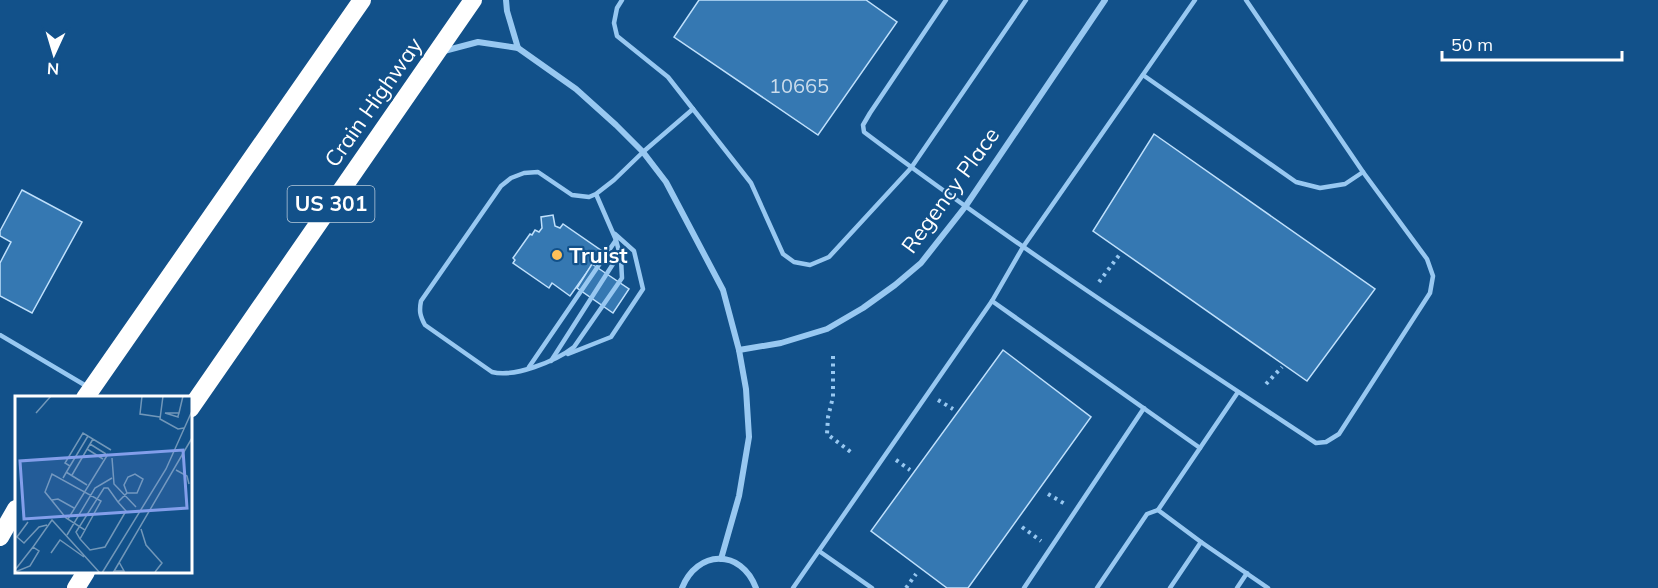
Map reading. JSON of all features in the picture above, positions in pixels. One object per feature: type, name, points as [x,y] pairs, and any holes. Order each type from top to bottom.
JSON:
[{"type":"highway","points":[[87,393],[362,0]]},
{"type":"highway","name":"Crain Highway","points":[[192,406],[472,0]]},
{"type":"highway","points":[[1,534],[15,511]]},
{"type":"highway","points":[[76,588],[85,573]]},
{"type":"street","points":[[506,0],[518,48]]},
{"type":"street","name":"Regency Place","points":[[739,350],[781,343],[827,329],[863,308],[921,263],[964,207],[1105,0]]},
{"type":"street","points":[[437,52],[478,42],[518,48],[576,89],[616,124],[643,152],[666,182],[723,290],[739,350],[746,389],[749,437],[739,496],[721,559]]},
{"type":"street","points":[[682,588],[687,575],[696,566],[708,560],[721,559],[734,561],[744,568],[756,588]]},
{"type":"lane","points":[[622,0],[617,8],[614,23],[617,36],[668,77],[750,183],[783,255],[794,262],[810,265],[829,257],[911,168],[1026,0]]},
{"type":"lane","points":[[946,0],[863,125],[864,132],[964,207],[1238,392],[1316,443],[1326,442],[1339,434],[1430,293],[1433,276],[1427,259],[1363,172],[1246,0]]},
{"type":"lane","points":[[793,588],[992,301],[1023,247],[1195,0]]},
{"type":"lane","points":[[1143,75],[1296,182],[1320,188],[1345,184],[1363,172]]},
{"type":"lane","points":[[612,232],[634,251],[643,289],[612,337],[550,361],[507,374],[492,372],[425,325],[420,317],[421,302],[501,186],[511,178],[524,173],[538,172],[573,195],[596,194],[693,109]]},
{"type":"lane","points":[[562,356],[574,347],[622,278],[621,259],[616,240],[596,194]]},
{"type":"lane","points":[[529,367],[616,240]]},
{"type":"lane","points":[[550,361],[620,253]]},
{"type":"lane","points":[[992,301],[1200,448]]},
{"type":"lane","points":[[0,335],[87,393]]},
{"type":"lane","points":[[1097,588],[1147,514],[1158,510],[1238,392]]},
{"type":"lane","points":[[1024,588],[1144,408]]},
{"type":"lane","points":[[1158,510],[1268,588]]},
{"type":"lane","points":[[1170,588],[1201,542]]},
{"type":"lane","points":[[819,551],[872,588]]},
{"type":"lane","points":[[1237,588],[1247,573]]},
{"type":"path","points":[[1092,293],[1120,254]]},
{"type":"path","points":[[833,356],[833,397],[827,434],[852,453]]},
{"type":"path","points":[[1266,384],[1282,367]]},
{"type":"path","points":[[895,460],[910,470]]},
{"type":"path","points":[[1022,527],[1051,547]]},
{"type":"path","points":[[906,588],[916,574]]},
{"type":"building","points":[[699,0],[866,0],[897,22],[818,135],[674,37]]},
{"type":"building","points":[[1154,134],[1375,289],[1307,381],[1093,231]]},
{"type":"building","points":[[22,190],[82,222],[32,313],[0,296],[0,263],[11,242],[0,236],[0,231]]},
{"type":"building","name":"Truist","points":[[553,215],[555,226],[560,228],[563,224],[602,251],[570,296],[552,283],[549,288],[513,263],[515,260],[513,258],[530,234],[532,235],[535,230],[539,232],[542,228],[541,217]]},
{"type":"building","points":[[592,264],[629,289],[613,313],[577,288]]},
{"type":"building","points":[[1003,350],[1091,417],[968,588],[947,588],[871,531]]},
{"type":"place","name":"Truist","points":[[557,255]]}]
